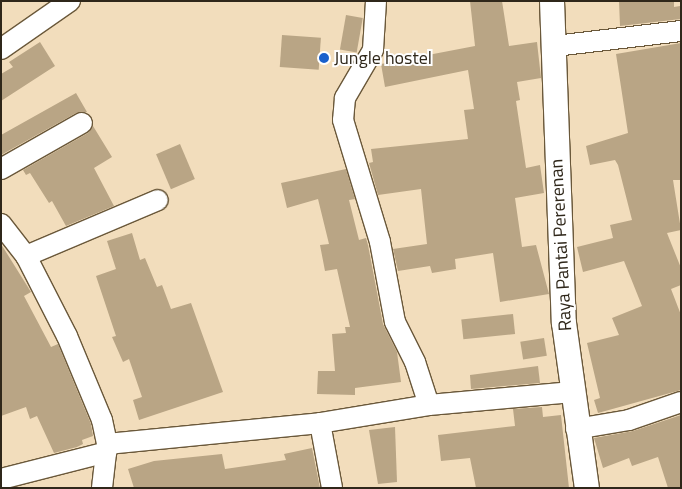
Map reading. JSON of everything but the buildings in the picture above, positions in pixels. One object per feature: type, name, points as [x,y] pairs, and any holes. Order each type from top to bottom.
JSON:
[{"type":"street","points":[[1,49],[70,1]]},
{"type":"street","points":[[376,1],[373,50],[345,98],[343,120],[380,242],[395,322],[415,362],[429,405]]},
{"type":"street","name":"Raya Pantai Pererenan","points":[[552,1],[555,46],[558,221],[576,429],[587,488]]},
{"type":"street","points":[[555,46],[681,31]]},
{"type":"street","points":[[1,169],[82,123]]},
{"type":"street","points":[[26,256],[158,200]]},
{"type":"street","points":[[1,224],[26,256],[67,336],[102,420],[107,448],[102,488]]},
{"type":"street","points":[[1,479],[107,448],[320,423],[429,405],[572,392]]},
{"type":"street","points":[[576,429],[629,420],[681,402]]},
{"type":"street","points":[[320,423],[332,488]]},
{"type":"place","name":"Jungle hostel","points":[[324,58]]}]
